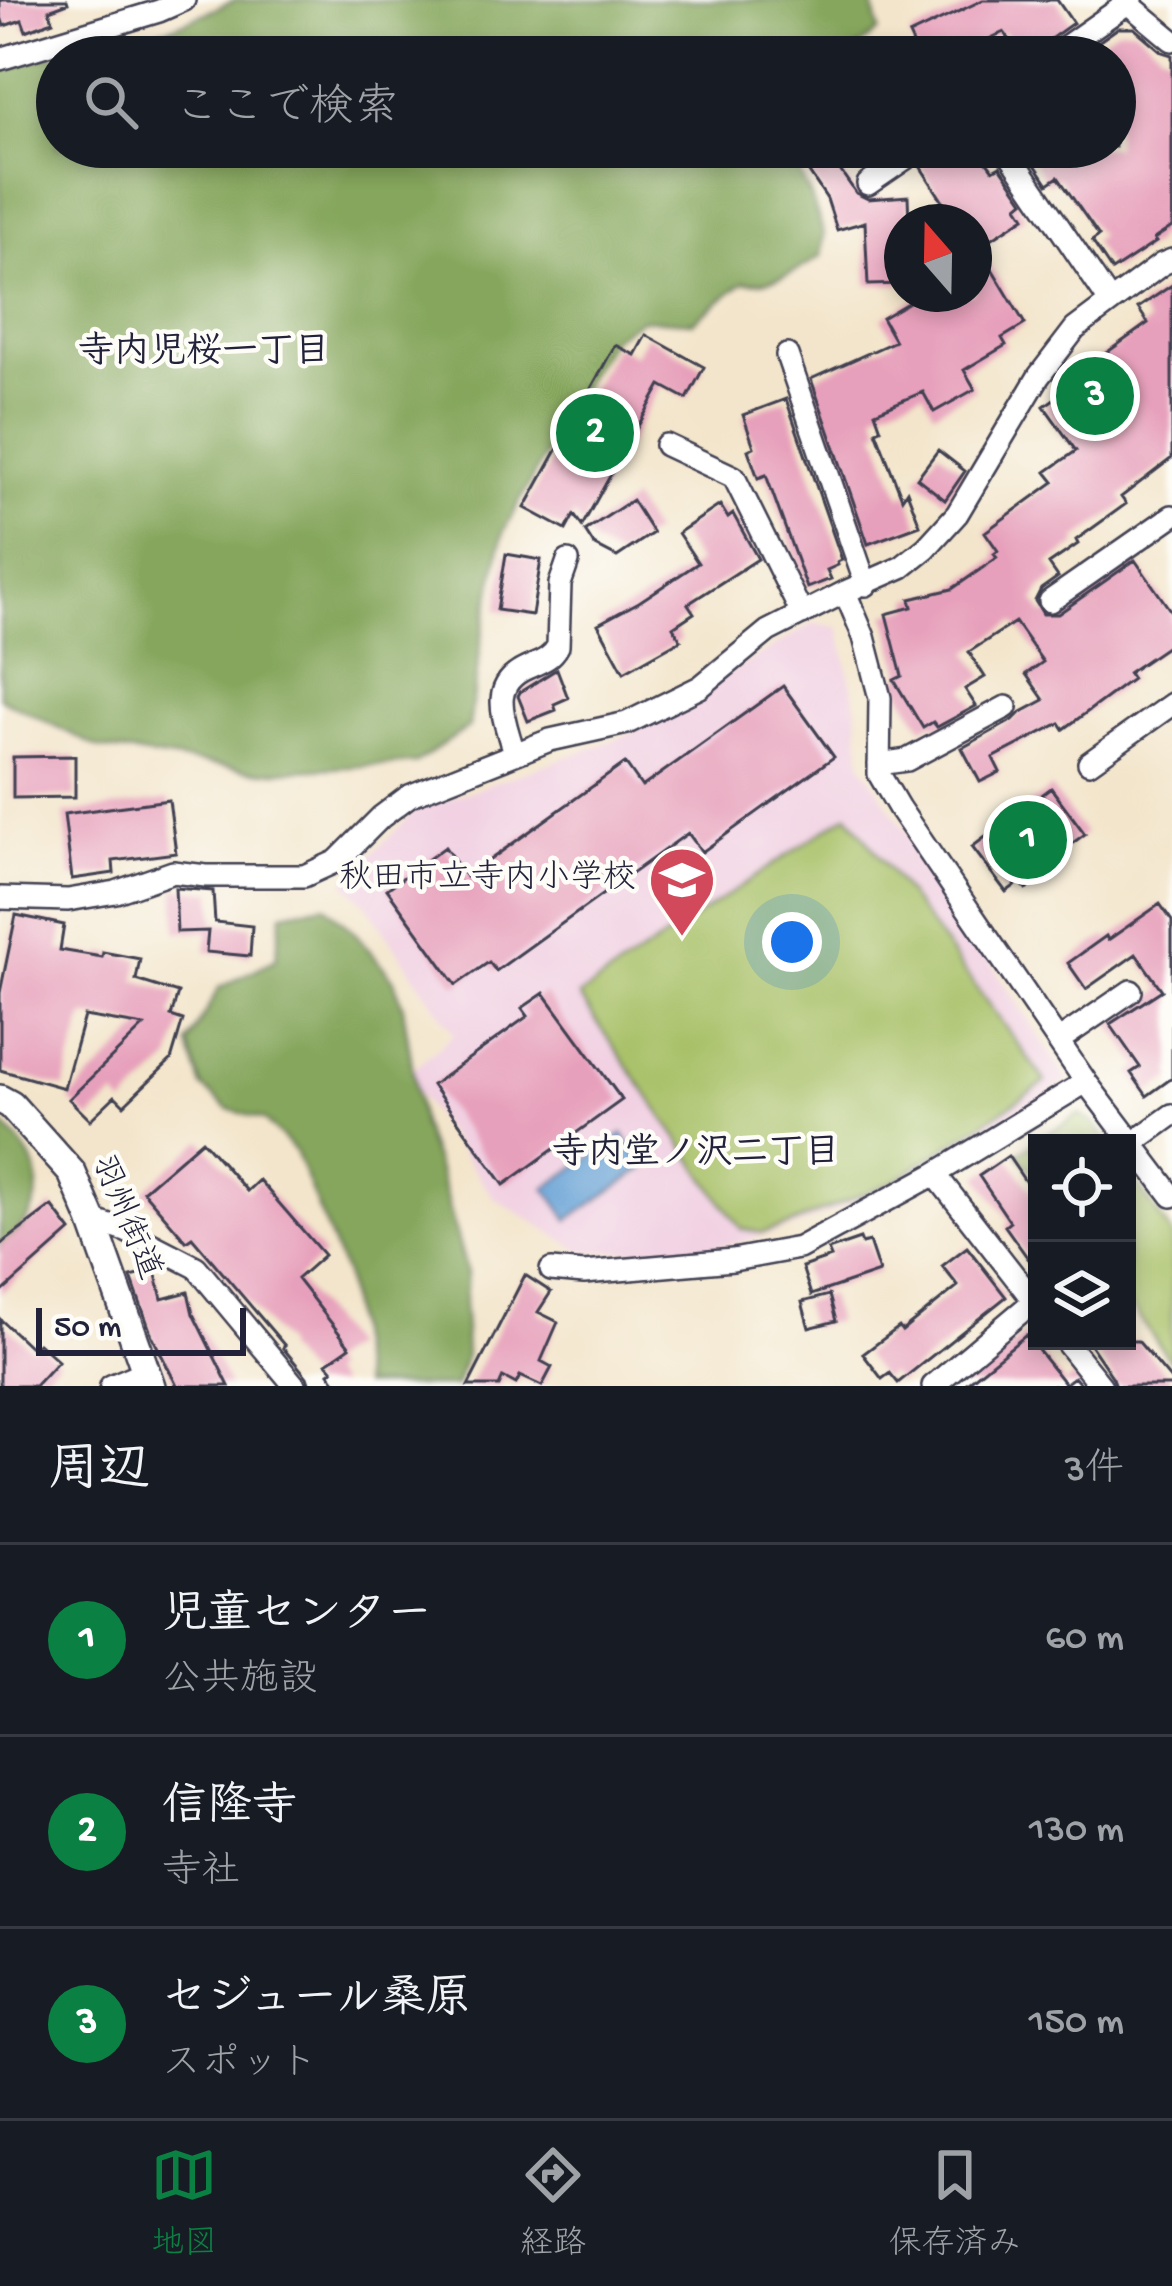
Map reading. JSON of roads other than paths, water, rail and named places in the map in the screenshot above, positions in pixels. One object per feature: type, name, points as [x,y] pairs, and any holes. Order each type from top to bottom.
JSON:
[{"type":"street","points":[[74,36],[184,0]]},
{"type":"street","points":[[1080,36],[1128,1],[1172,40]]},
{"type":"street","points":[[0,58],[36,47]]},
{"type":"street","points":[[868,184],[891,168]]},
{"type":"street","points":[[1019,168],[1110,302]]},
{"type":"street","points":[[0,898],[68,901],[116,892],[173,872],[304,877],[338,861],[380,817],[410,796],[550,740],[627,723],[700,687],[768,631],[902,567],[926,548],[956,514],[1039,376],[1075,328],[1172,260]]},
{"type":"street","points":[[787,355],[855,588],[880,698],[879,774],[1125,1134]]},
{"type":"street","points":[[666,445],[734,477],[802,614]]},
{"type":"street","points":[[1050,601],[1172,516]]},
{"type":"street","points":[[514,754],[501,694],[514,674],[546,660],[558,646],[560,584],[568,561]]},
{"type":"street","points":[[1089,763],[1172,704]]},
{"type":"street","points":[[879,764],[907,760],[1006,707]]},
{"type":"street","points":[[1058,1041],[1131,991]]},
{"type":"street","points":[[551,1270],[584,1273],[733,1260],[799,1248],[935,1174],[1086,1082]]},
{"type":"street","name":"羽州街道","points":[[0,1099],[11,1105],[72,1173],[148,1379]]},
{"type":"street","points":[[1136,1141],[1172,1115]]},
{"type":"street","points":[[1136,1149],[1172,1196]]},
{"type":"street","points":[[935,1174],[1028,1293]]},
{"type":"street","points":[[92,1220],[126,1231],[196,1268],[295,1386]]},
{"type":"street","points":[[933,1386],[1028,1309]]},
{"type":"street","points":[[1072,1350],[1101,1386]]},
{"type":"street","points":[[111,1386],[148,1379]]},
{"type":"water","points":[[623,1134],[646,1167],[568,1220],[546,1188]]},
{"type":"place","name":"セジュール桑原","points":[[1095,396]]},
{"type":"place","name":"信隆寺","points":[[595,433]]},
{"type":"place","name":"児童センター","points":[[1028,840]]},
{"type":"place","name":"秋田市立寺内小学校","points":[[682,939]]},
{"type":"district","name":"寺内児桜一丁目","points":[[204,354]]},
{"type":"district","name":"寺内堂ノ沢二丁目","points":[[696,1155]]}]
